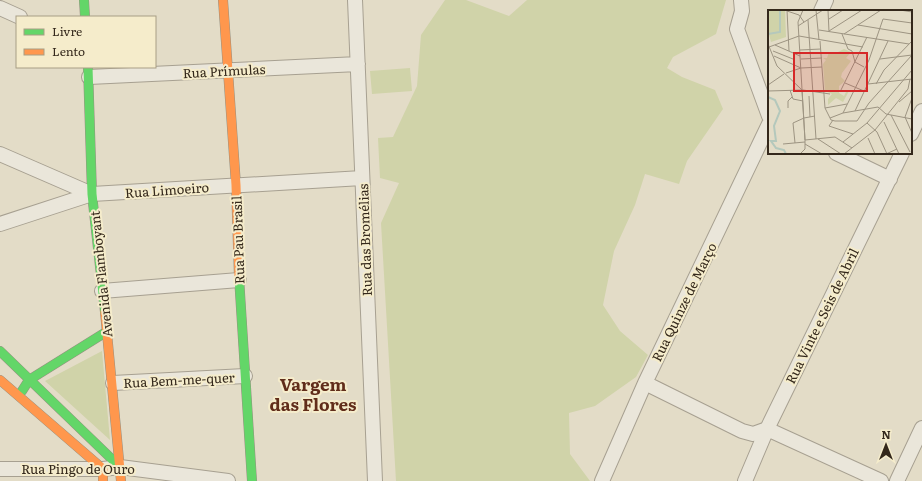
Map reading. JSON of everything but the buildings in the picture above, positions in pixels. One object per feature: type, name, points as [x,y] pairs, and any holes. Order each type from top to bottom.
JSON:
[{"type":"street","points":[[84,0],[85,16]]},
{"type":"street","name":"Rua Pau Brasil","points":[[222,0],[236,185],[239,280],[252,481]]},
{"type":"street","name":"Rua das Bromélias","points":[[355,0],[375,481]]},
{"type":"street","points":[[740,0],[742,11],[737,29],[768,113]]},
{"type":"street","points":[[821,10],[826,0]]},
{"type":"street","points":[[0,8],[18,16]]},
{"type":"street","name":"Rua Prímulas","points":[[89,72],[227,71],[358,64]]},
{"type":"street","name":"Avenida Flamboyant","points":[[89,72],[92,194],[106,332],[113,383],[121,481]]},
{"type":"street","points":[[912,132],[922,111]]},
{"type":"street","name":"Rua Quinze de Março","points":[[602,481],[645,383],[768,126]]},
{"type":"street","points":[[0,154],[92,194]]},
{"type":"street","points":[[838,154],[890,179]]},
{"type":"street","name":"Rua Vinte e Seis de Abril","points":[[746,481],[767,429],[902,154]]},
{"type":"street","name":"Rua Limoeiro","points":[[0,224],[92,194],[362,178]]},
{"type":"street","points":[[102,291],[239,280]]},
{"type":"street","points":[[18,397],[29,380],[106,332]]},
{"type":"street","points":[[0,351],[120,467]]},
{"type":"street","name":"Rua Bem-me-quer","points":[[113,383],[245,376]]},
{"type":"street","points":[[0,380],[103,475]]},
{"type":"street","points":[[645,383],[742,431],[753,434],[767,429],[881,481]]},
{"type":"street","points":[[897,481],[922,428]]},
{"type":"street","name":"Rua Pingo de Ouro","points":[[0,469],[103,475],[120,467],[228,481]]},
{"type":"green space","points":[[445,0],[466,0],[509,16],[527,0],[726,0],[716,34],[673,57],[667,68],[682,77],[715,90],[723,109],[687,161],[679,184],[645,174],[635,205],[614,251],[603,305],[620,331],[648,355],[636,377],[595,406],[569,413],[570,454],[590,481],[396,481],[381,223],[399,183],[380,178],[378,138],[393,137],[417,86],[421,35]]},
{"type":"green space","points":[[410,68],[412,91],[372,94],[370,71]]},
{"type":"green space","points":[[102,351],[110,440],[45,381]]},
{"type":"traffic: fast","points":[[84,0],[85,16]]},
{"type":"traffic: fast","points":[[88,68],[92,194],[105,312]]},
{"type":"traffic: fast","points":[[239,277],[252,481]]},
{"type":"traffic: fast","points":[[22,391],[29,380],[106,332]]},
{"type":"traffic: fast","points":[[0,351],[120,467]]},
{"type":"traffic: slow","points":[[223,0],[236,185],[239,277]]},
{"type":"traffic: slow","points":[[105,312],[121,481]]},
{"type":"traffic: slow","points":[[0,380],[103,469],[103,481]]},
{"type":"district","name":"Vargem das Flores","points":[[313,395]]}]
